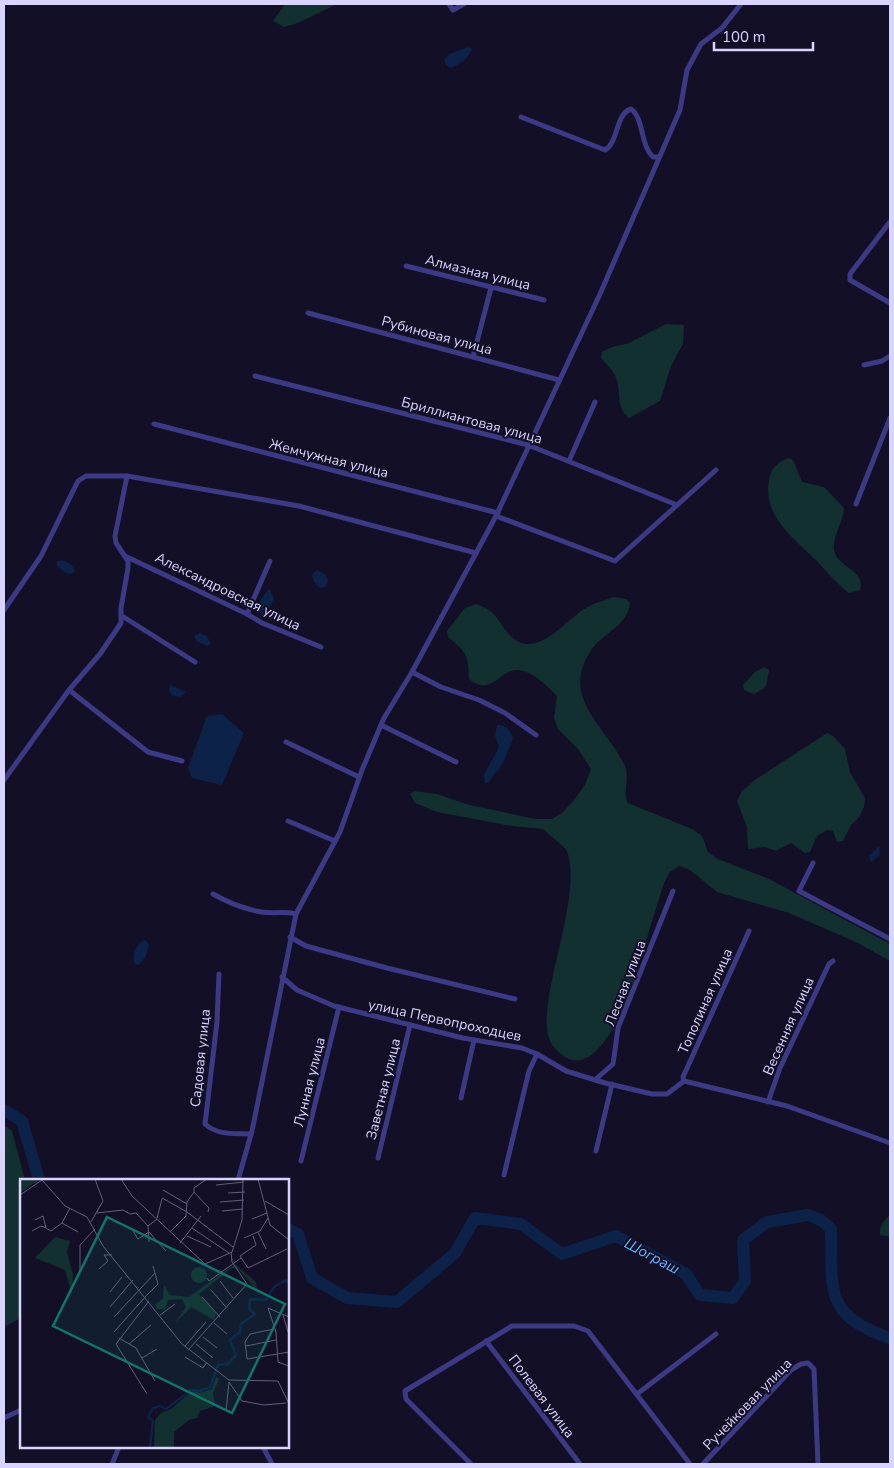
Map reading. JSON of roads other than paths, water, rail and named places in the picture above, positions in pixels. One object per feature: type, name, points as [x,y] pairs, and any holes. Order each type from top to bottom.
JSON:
[{"type":"street","points":[[449,4],[453,10],[464,4]]},
{"type":"street","points":[[238,1179],[252,1134],[296,914],[336,841],[382,725],[497,514],[680,110],[687,70],[701,44],[722,28],[741,4]]},
{"type":"street","points":[[521,117],[605,150],[610,145],[624,114],[631,110],[636,115],[644,146],[653,157],[659,157]]},
{"type":"street","points":[[888,223],[850,274],[850,280],[890,303]]},
{"type":"street","name":"Алмазная улица","points":[[406,266],[544,300]]},
{"type":"street","points":[[474,357],[491,288]]},
{"type":"street","name":"Рубиновая улица","points":[[308,313],[559,380]]},
{"type":"street","points":[[864,365],[882,361],[890,356]]},
{"type":"street","name":"Бриллиантовая улица","points":[[255,376],[528,445],[677,505]]},
{"type":"street","points":[[569,461],[595,402]]},
{"type":"street","points":[[856,504],[890,418]]},
{"type":"street","name":"Жемчужная улица","points":[[154,424],[497,514],[615,562],[716,470]]},
{"type":"street","points":[[4,610],[40,556],[81,477],[127,476],[299,506],[476,553]]},
{"type":"street","points":[[4,780],[69,690],[114,635],[121,622],[121,608],[128,568],[125,556],[116,543],[115,536],[127,476]]},
{"type":"street","name":"Александровская улица","points":[[125,556],[262,623],[321,647]]},
{"type":"street","points":[[247,614],[270,561]]},
{"type":"street","points":[[122,616],[195,662]]},
{"type":"street","points":[[412,672],[441,688],[479,700],[505,713],[536,735]]},
{"type":"street","points":[[69,690],[148,752],[182,761]]},
{"type":"street","points":[[382,725],[456,762]]},
{"type":"street","points":[[286,742],[360,777]]},
{"type":"street","points":[[288,821],[336,841]]},
{"type":"street","points":[[813,863],[799,891],[890,938]]},
{"type":"street","name":"Лесная улица","points":[[596,1079],[613,1064],[618,1028],[673,891]]},
{"type":"street","points":[[213,894],[223,900],[261,912],[282,911],[296,914]]},
{"type":"street","name":"Тополиная улица","points":[[684,1081],[683,1077],[749,931]]},
{"type":"street","points":[[290,937],[306,946],[515,999]]},
{"type":"street","name":"Весенняя улица","points":[[768,1102],[808,1007],[829,964],[833,961]]},
{"type":"street","name":"Садовая улица","points":[[219,974],[217,1022],[205,1124],[212,1130],[223,1133],[252,1134]]},
{"type":"street","name":"улица Первопроходцев","points":[[282,978],[310,997],[339,1007],[474,1040],[522,1048],[537,1054],[566,1071],[612,1084],[652,1094],[667,1094],[684,1081]]},
{"type":"street","name":"Лунная улица","points":[[301,1161],[339,1007]]},
{"type":"street","name":"Заветная улица","points":[[378,1158],[410,1025]]},
{"type":"street","points":[[461,1098],[474,1040]]},
{"type":"street","points":[[504,1176],[530,1071],[537,1054]]},
{"type":"street","points":[[684,1081],[787,1106],[890,1142]]},
{"type":"street","points":[[596,1151],[612,1084]]},
{"type":"street","points":[[471,1464],[406,1399],[405,1391],[486,1341],[519,1324],[582,1328],[596,1341],[690,1464]]},
{"type":"street","points":[[637,1394],[716,1334]]},
{"type":"street","name":"Полевая улица","points":[[486,1341],[580,1464]]},
{"type":"street","name":"Ручейковая улица","points":[[703,1464],[791,1370],[801,1364],[808,1363],[814,1368],[818,1464]]},
{"type":"street","points":[[4,1418],[20,1410]]},
{"type":"street","points":[[112,1464],[119,1448]]},
{"type":"street","points":[[264,1448],[272,1464]]},
{"type":"water","points":[[469,47],[472,49],[469,55],[458,65],[451,68],[446,65],[444,60],[449,54]]},
{"type":"water","points":[[63,560],[72,565],[75,571],[73,573],[67,574],[57,566],[57,561]]},
{"type":"water","points":[[317,570],[326,575],[328,581],[325,587],[320,588],[314,582],[312,574]]},
{"type":"water","points":[[270,590],[274,599],[266,615],[262,615],[257,609],[261,599]]},
{"type":"water","points":[[199,633],[207,636],[211,644],[207,646],[196,641],[194,636]]},
{"type":"water","points":[[170,685],[186,692],[180,697],[172,695],[169,691]]},
{"type":"water","points":[[222,714],[244,733],[222,785],[192,778],[188,768],[207,716]]},
{"type":"water","points":[[497,725],[508,729],[513,739],[503,763],[488,783],[485,783],[484,775],[499,747],[495,736]]},
{"type":"water","points":[[879,846],[880,854],[872,862],[870,861],[869,856]]},
{"type":"water","points":[[145,940],[149,944],[146,956],[139,965],[135,964],[135,950]]},
{"type":"waterway","name":"Шограш","points":[[4,1110],[22,1121],[39,1179]]},
{"type":"waterway","name":"Шограш","points":[[289,1230],[298,1234],[312,1278],[347,1298],[397,1302],[455,1253],[475,1218],[521,1224],[562,1254],[616,1236],[686,1274],[700,1295],[733,1298],[745,1281],[743,1240],[767,1222],[808,1215],[821,1220],[831,1229],[833,1285],[836,1298],[843,1310],[853,1320],[890,1338]]}]
